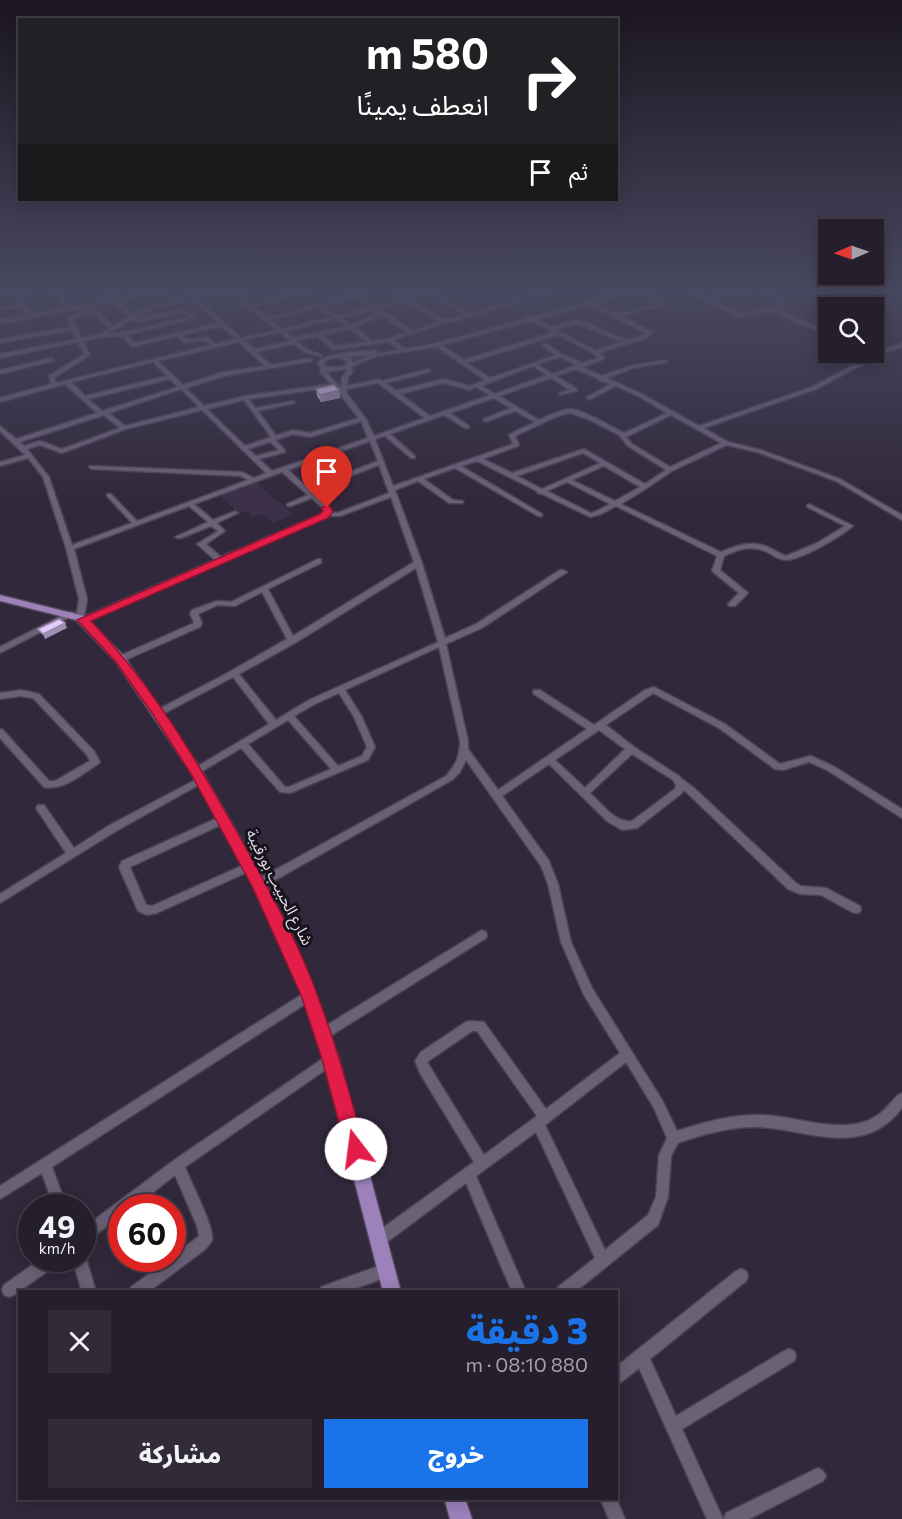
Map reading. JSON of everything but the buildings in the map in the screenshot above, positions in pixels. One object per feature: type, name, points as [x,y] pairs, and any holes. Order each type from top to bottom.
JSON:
[{"type":"main road","points":[[0,598],[78,617]]},
{"type":"main road","name":"شارع الحبيب بورقيبة","points":[[78,617],[120,659],[158,713],[199,776],[259,884],[309,995],[323,1034],[392,1290]]},
{"type":"main road","points":[[455,1500],[461,1519]]},
{"type":"street","points":[[0,372],[51,360]]},
{"type":"street","points":[[54,385],[51,377],[79,360]]},
{"type":"street","points":[[0,400],[67,381],[159,360]]},
{"type":"street","points":[[262,360],[268,365]]},
{"type":"street","points":[[16,441],[181,386],[238,370],[310,360],[315,365],[334,370],[364,360]]},
{"type":"street","points":[[323,360],[321,361],[323,372],[333,384],[344,391],[363,419],[372,438],[418,563],[442,642],[465,751],[545,864],[554,884],[566,942],[597,1008],[658,1104],[674,1138]]},
{"type":"street","points":[[344,391],[345,376],[350,371],[349,360]]},
{"type":"street","points":[[461,360],[490,381]]},
{"type":"street","points":[[464,362],[472,360]]},
{"type":"street","points":[[395,393],[444,381],[466,388],[478,386],[545,360]]},
{"type":"street","points":[[568,360],[600,379],[635,393],[726,442],[759,451],[832,477],[902,518]]},
{"type":"street","points":[[70,548],[283,469],[554,377],[597,360]]},
{"type":"street","points":[[698,428],[814,388],[868,360]]},
{"type":"street","points":[[155,361],[271,474]]},
{"type":"street","points":[[600,379],[636,366],[665,361]]},
{"type":"street","points":[[533,364],[575,390],[561,394]]},
{"type":"street","points":[[381,382],[428,371]]},
{"type":"street","points":[[85,398],[170,376]]},
{"type":"street","points":[[344,391],[375,380],[381,382],[430,419]]},
{"type":"street","points":[[67,381],[102,413],[124,428]]},
{"type":"street","points":[[23,448],[40,443],[62,451],[124,428],[202,408],[245,398],[333,384]]},
{"type":"street","points":[[589,398],[614,385]]},
{"type":"street","points":[[478,386],[538,422]]},
{"type":"street","points":[[245,398],[283,451],[254,458]]},
{"type":"street","points":[[254,410],[292,402]]},
{"type":"street","points":[[486,420],[515,409]]},
{"type":"street","points":[[0,650],[327,514],[338,514],[419,479],[516,445],[512,435],[562,413],[573,411],[623,435],[630,445],[670,470]]},
{"type":"street","points":[[445,413],[467,427]]},
{"type":"street","points":[[623,435],[671,413]]},
{"type":"street","points":[[244,448],[293,432],[307,436],[363,419]]},
{"type":"street","points":[[0,428],[23,448],[46,477],[70,548],[83,599],[78,617]]},
{"type":"street","points":[[386,434],[413,457]]},
{"type":"street","points":[[476,458],[540,492],[590,515],[596,515],[670,470],[726,442]]},
{"type":"street","points":[[510,476],[582,451],[645,487]]},
{"type":"street","points":[[0,464],[29,456]]},
{"type":"street","points":[[289,505],[311,492],[381,462]]},
{"type":"street","points":[[540,492],[605,463]]},
{"type":"street","points":[[456,466],[540,515]]},
{"type":"street","points":[[92,467],[242,474],[253,480]]},
{"type":"street","points":[[283,469],[311,492],[328,510],[327,514]]},
{"type":"street","points":[[419,479],[451,502],[461,502]]},
{"type":"street","points":[[567,480],[614,505],[721,555],[750,544],[787,558],[820,545],[850,526],[809,506]]},
{"type":"street","points":[[109,495],[136,523]]},
{"type":"street","points":[[189,503],[222,531],[201,544],[220,560]]},
{"type":"street","points":[[179,537],[235,513]]},
{"type":"street","points":[[721,555],[716,571],[744,593],[732,604]]},
{"type":"street","points":[[120,659],[198,624],[195,612],[217,603],[230,604],[318,561]]},
{"type":"street","points":[[158,713],[235,674],[418,563]]},
{"type":"street","points":[[0,899],[71,852],[199,776],[289,716],[340,689],[487,621],[563,572]]},
{"type":"street","points":[[264,589],[292,641]]},
{"type":"street","points":[[235,674],[275,725]]},
{"type":"street","points":[[243,745],[283,790],[290,790],[365,758],[371,747],[358,717],[340,689]]},
{"type":"street","points":[[498,795],[648,692],[657,690],[722,726],[778,766],[783,767],[804,759],[812,759],[902,813]]},
{"type":"street","points":[[537,692],[670,773],[692,790],[792,886],[800,890],[818,890],[856,909]]},
{"type":"street","points":[[0,696],[21,693],[36,696],[91,753],[95,762],[57,783],[47,785],[0,732]]},
{"type":"street","points":[[289,716],[338,770]]},
{"type":"street","points":[[584,794],[631,749]]},
{"type":"street","points":[[259,884],[449,778],[459,768],[465,751]]},
{"type":"street","points":[[549,759],[584,794],[622,826],[631,826],[677,793],[681,788],[680,782]]},
{"type":"street","points":[[41,808],[71,852]]},
{"type":"street","points":[[222,820],[127,863],[124,867],[142,908],[147,911],[153,910],[248,867]]},
{"type":"street","points":[[323,1034],[482,935]]},
{"type":"street","points":[[0,1193],[309,995]]},
{"type":"street","points":[[483,1164],[421,1061],[470,1026],[480,1026],[542,1120],[603,1260]]},
{"type":"street","points":[[378,1240],[542,1120],[627,1054]]},
{"type":"street","points":[[140,1194],[177,1165],[331,1059]]},
{"type":"street","points":[[566,1290],[654,1220],[662,1197],[664,1155],[674,1138],[731,1122],[767,1120],[816,1129],[856,1130],[879,1122],[902,1099]]},
{"type":"street","points":[[45,1164],[56,1194]]},
{"type":"street","points":[[139,1290],[206,1238],[204,1226],[177,1165]]},
{"type":"street","points":[[469,1174],[518,1290]]},
{"type":"street","points":[[332,1290],[387,1270]]},
{"type":"street","points":[[9,1290],[34,1272]]},
{"type":"street","points":[[83,1272],[88,1290]]},
{"type":"street","points":[[618,1376],[741,1276]]},
{"type":"street","points":[[674,1425],[789,1356]]},
{"type":"street","points":[[642,1358],[715,1519]]},
{"type":"street","points":[[732,1519],[818,1476]]},
{"type":"street","points":[[609,1500],[617,1519]]},
{"type":"shaded area","points":[[254,481],[293,514],[274,523],[261,514],[253,517],[247,511],[239,514],[218,493]]},
{"type":"route","points":[[327,508],[328,512],[324,516],[256,543],[83,620],[120,659],[158,713],[196,771],[259,884],[309,995],[331,1059],[356,1149]]}]
